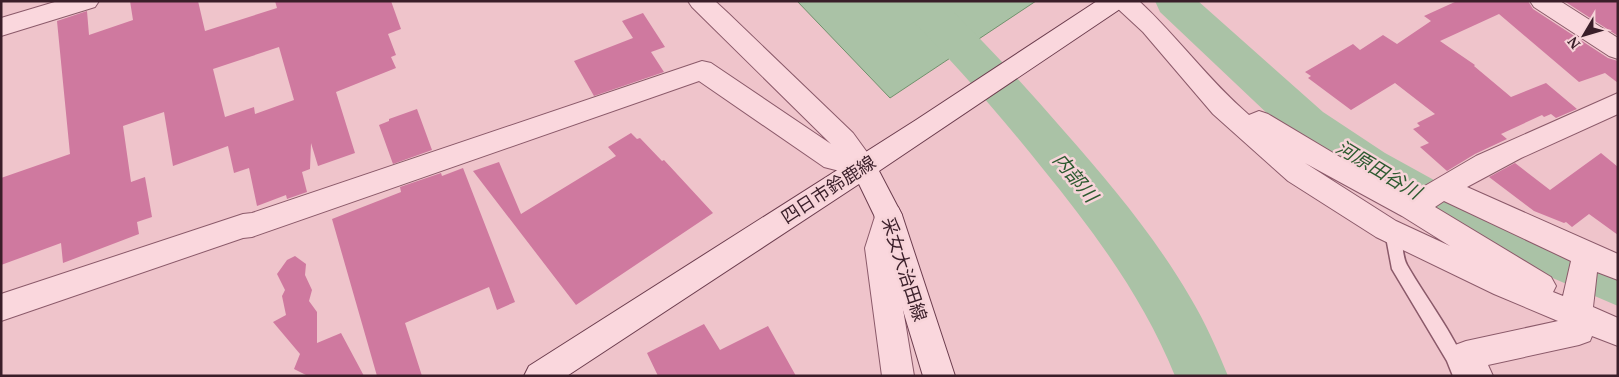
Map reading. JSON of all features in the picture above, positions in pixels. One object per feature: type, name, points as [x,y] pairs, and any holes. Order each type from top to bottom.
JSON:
[{"type":"street","points":[[1,27],[87,1]]},
{"type":"street","name":"采女大治田線","points":[[700,1],[720,18],[844,140],[863,166],[888,215],[939,376]]},
{"type":"street","points":[[1542,1],[1618,50]]},
{"type":"street","points":[[1115,3],[1151,26],[1222,107],[1298,173],[1393,232],[1504,285],[1576,313],[1618,332]]},
{"type":"street","name":"四日市鈴鹿線","points":[[540,376],[1115,3]]},
{"type":"street","points":[[1,308],[243,226],[252,225],[702,70],[833,159],[863,166]]},
{"type":"street","points":[[1427,198],[1489,162],[1618,104]]},
{"type":"street","points":[[1222,107],[1241,110],[1330,165],[1427,198],[1585,266],[1618,267]]},
{"type":"street","points":[[1427,198],[1576,313]]},
{"type":"street","points":[[888,215],[879,248],[898,376]]},
{"type":"street","points":[[1465,366],[1579,331],[1576,313],[1585,266]]},
{"type":"lane","points":[[1393,232],[1398,264],[1465,366]]},
{"type":"shaded area","points":[[797,1],[1036,1],[890,98]]},
{"type":"building","points":[[130,1],[198,1],[205,31],[277,8],[275,1],[391,1],[401,29],[388,34],[396,55],[391,57],[396,68],[336,92],[355,153],[318,166],[311,143],[310,169],[302,172],[307,192],[287,199],[286,195],[257,206],[249,168],[234,173],[228,146],[173,166],[164,112],[123,126],[131,182],[145,177],[152,217],[137,222],[139,234],[63,263],[61,243],[1,265],[1,178],[70,154],[57,21],[87,11],[89,35],[133,20]],"holes":[[[279,47],[294,100],[255,114],[254,107],[225,117],[213,69]]]},
{"type":"building","points":[[1457,1],[1528,1],[1533,9],[1608,58],[1618,61],[1618,83],[1605,73],[1579,82],[1499,14],[1440,41],[1475,65],[1511,97],[1546,83],[1577,109],[1556,118],[1551,114],[1544,117],[1542,115],[1501,134],[1507,139],[1475,154],[1447,171],[1420,147],[1429,143],[1413,129],[1420,126],[1417,123],[1435,114],[1395,83],[1351,110],[1308,78],[1311,76],[1305,72],[1353,44],[1360,50],[1383,35],[1397,44],[1431,21],[1424,16]]},
{"type":"building","points":[[1564,1],[1618,1],[1618,36]]},
{"type":"building","points":[[643,13],[665,47],[651,52],[664,72],[594,96],[574,61],[633,38],[622,21]]},
{"type":"building","points":[[417,109],[432,150],[393,164],[379,125],[389,121],[389,119]]},
{"type":"building","points":[[631,133],[637,139],[640,138],[662,161],[664,160],[713,213],[576,305],[473,171],[499,162],[521,214],[616,156],[608,147]]},
{"type":"building","points":[[1601,153],[1618,167],[1618,235],[1589,214],[1572,227],[1566,222],[1564,223],[1534,211],[1489,177],[1515,163],[1550,190]]},
{"type":"building","points":[[463,168],[515,302],[497,310],[489,287],[405,323],[422,376],[377,376],[332,219],[401,192],[400,187],[441,173],[442,176]]},
{"type":"building","points":[[295,256],[306,264],[305,275],[312,290],[309,301],[317,312],[317,343],[341,333],[364,376],[308,376],[294,369],[300,354],[273,322],[286,315],[282,296],[285,290],[277,274],[287,260]]},
{"type":"building","points":[[704,324],[720,350],[768,326],[796,376],[658,376],[647,353]]},
{"type":"waterway","name":"内部川","points":[[917,1],[970,55],[1020,111],[1075,175],[1117,229],[1137,256],[1173,314],[1202,376]]},
{"type":"waterway","name":"河原田谷川","points":[[1174,2],[1307,124],[1369,166],[1455,215],[1618,284]]}]
